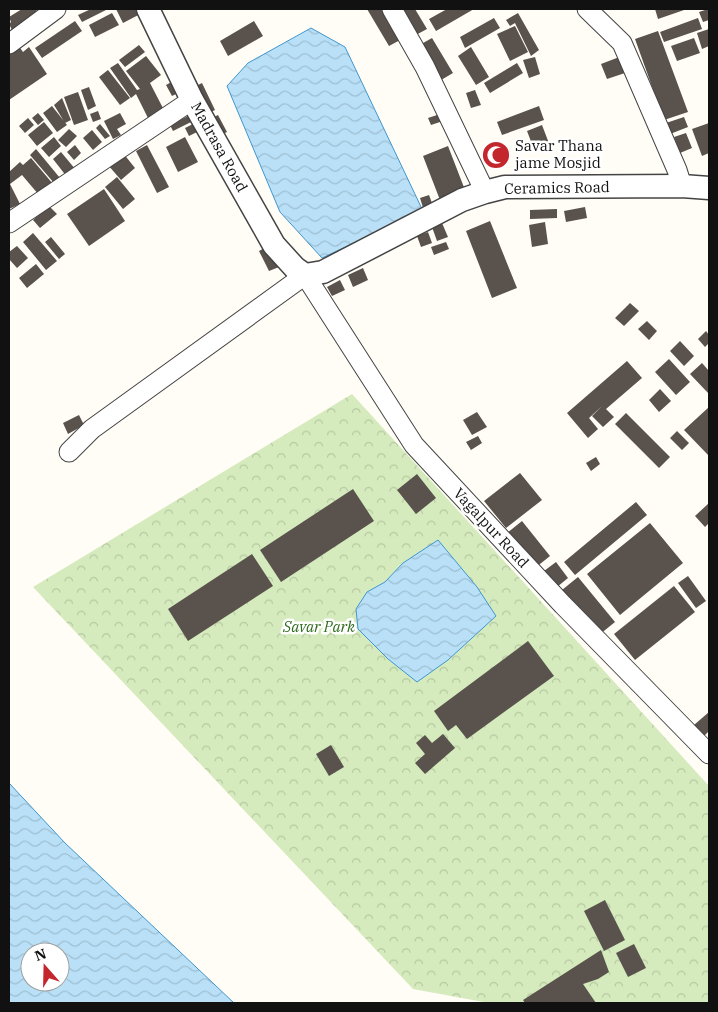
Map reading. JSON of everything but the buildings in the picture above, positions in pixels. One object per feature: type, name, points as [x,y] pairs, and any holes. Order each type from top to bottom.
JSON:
[{"type":"street","points":[[9,44],[56,9]]},
{"type":"street","name":"Madrasa Road","points":[[148,9],[192,100],[274,245],[295,268],[305,275]]},
{"type":"street","points":[[392,9],[425,67],[485,192]]},
{"type":"street","points":[[587,9],[622,43],[677,170],[682,186]]},
{"type":"street","points":[[9,223],[192,100]]},
{"type":"street","name":"Ceramics Road","points":[[305,275],[323,272],[462,200],[505,187],[682,186],[709,188]]},
{"type":"street","points":[[69,452],[92,429],[305,275]]},
{"type":"street","name":"Vagalpur Road","points":[[305,275],[414,444],[563,605],[709,754]]},
{"type":"green space","name":"Savar Park","points":[[352,394],[709,786],[709,1003],[489,1003],[413,989],[33,587]]},
{"type":"water","points":[[311,28],[345,47],[423,211],[322,258],[280,212],[227,86],[248,63]]},
{"type":"water","points":[[438,540],[477,587],[496,616],[448,660],[417,682],[388,659],[358,629],[356,609],[367,592],[385,582],[403,563]]},
{"type":"water","points":[[9,783],[65,843],[234,1003],[9,1003]]},
{"type":"place","name":"Savar Thana jame Mosjid","points":[[496,155]]}]
